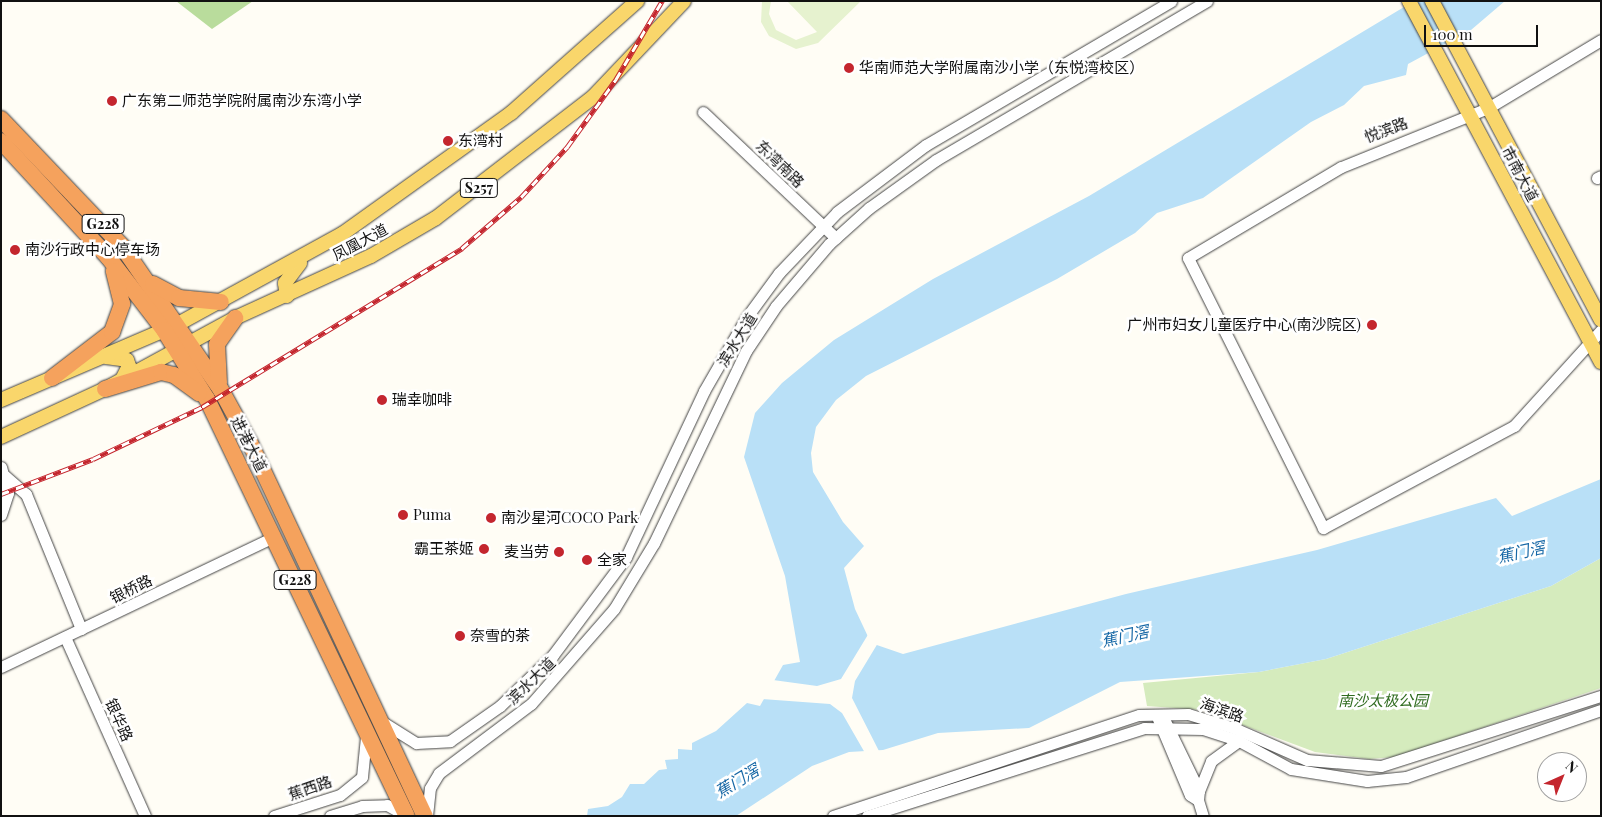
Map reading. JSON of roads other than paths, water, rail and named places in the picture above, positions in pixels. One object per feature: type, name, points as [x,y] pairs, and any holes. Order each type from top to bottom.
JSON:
[{"type":"highway","name":"进港大道","points":[[1,119],[68,184],[147,280],[171,327],[214,395],[250,443],[426,816]]},
{"type":"highway","name":"进港大道","points":[[1,141],[171,327]]},
{"type":"highway","points":[[52,378],[99,346],[119,319],[120,287],[108,257]]},
{"type":"highway","points":[[124,277],[135,275],[137,267]]},
{"type":"highway","points":[[147,280],[179,298],[221,302]]},
{"type":"highway","points":[[105,389],[161,372],[174,375],[214,395],[217,344],[235,318]]},
{"type":"highway","name":"进港大道","points":[[214,395],[274,536],[407,816]]},
{"type":"main road","name":"凤凰大道","points":[[1,400],[104,358],[171,327],[309,254],[456,156],[637,1]]},
{"type":"main road","name":"凤凰大道","points":[[1,437],[105,389],[235,318],[287,296],[371,256],[496,176],[593,97],[684,1]]},
{"type":"main road","name":"市南大道","points":[[1409,1],[1596,344],[1601,362]]},
{"type":"main road","name":"市南大道","points":[[1432,1],[1601,320]]},
{"type":"main road","points":[[287,296],[285,283],[309,254]]},
{"type":"main road","points":[[104,358],[127,360],[129,366],[122,380]]},
{"type":"street","name":"凤凰大道","points":[[614,21],[632,1]]},
{"type":"street","name":"滨水大道","points":[[379,717],[405,739],[428,744],[450,741],[500,706],[553,656],[626,557],[731,342],[779,273],[823,225],[902,160],[1171,1]]},
{"type":"street","name":"滨水大道","points":[[426,816],[430,788],[439,774],[531,704],[584,649],[614,609],[654,544],[746,351],[788,292],[836,238],[891,191],[936,160],[1207,1]]},
{"type":"street","name":"悦滨路","points":[[1596,344],[1514,426],[1324,528],[1188,258],[1359,157],[1488,108],[1601,40]]},
{"type":"street","name":"东湾南路","points":[[703,112],[836,238]]},
{"type":"street","points":[[1596,344],[1601,330]]},
{"type":"street","points":[[1,515],[8,493],[3,471]]},
{"type":"street","points":[[3,471],[26,494],[81,629]]},
{"type":"street","name":"银桥路","points":[[1,667],[274,536]]},
{"type":"street","name":"银华路","points":[[65,637],[145,816]]},
{"type":"street","name":"海滨路","points":[[833,816],[1121,718],[1160,712],[1211,719],[1307,760],[1381,766],[1601,696]]},
{"type":"street","name":"海滨路","points":[[866,816],[1129,731],[1163,726],[1203,730],[1239,741],[1272,762],[1309,774],[1387,780],[1601,710]]},
{"type":"street","points":[[1160,712],[1163,726],[1190,795],[1198,796]]},
{"type":"street","name":"蕉西路","points":[[274,816],[340,795],[362,778],[366,730]]},
{"type":"street","points":[[1203,816],[1198,796],[1211,761],[1239,741]]},
{"type":"street","points":[[340,795],[349,803],[346,811]]},
{"type":"street","points":[[330,816],[346,811],[387,805],[407,816]]},
{"type":"water","name":"蕉门滘","points":[[1414,1],[1505,1],[1471,30],[1408,64],[1406,75],[1364,86],[1344,105],[1311,122],[1203,198],[1157,213],[1135,233],[1057,279],[866,376],[836,400],[816,427],[811,453],[813,472],[843,522],[864,546],[844,568],[855,609],[871,643],[903,654],[1126,594],[1317,550],[1496,498],[1512,516],[1601,479],[1601,558],[1551,586],[1326,659],[1259,672],[1120,682],[1029,728],[938,733],[883,750],[849,752],[812,766],[736,816],[587,816],[588,809],[608,806],[622,797],[630,784],[644,784],[659,770],[667,769],[665,760],[678,759],[678,749],[692,750],[692,743],[716,731],[747,703],[760,706],[783,665],[800,662],[785,576],[744,457],[755,413],[782,383],[834,340],[933,279],[1089,196]]},
{"type":"railway","points":[[1,494],[93,459],[202,407],[462,248],[521,197],[567,147],[616,79],[662,1]]},
{"type":"place","name":"华南师范大学附属南沙小学（东悦湾校区）","points":[[849,68]]},
{"type":"place","name":"广东第二师范学院附属南沙东湾小学","points":[[112,101]]},
{"type":"place","name":"东湾村","points":[[448,141]]},
{"type":"place","name":"南沙行政中心停车场","points":[[15,250]]},
{"type":"place","name":"广州市妇女儿童医疗中心(南沙院区)","points":[[1372,325]]},
{"type":"place","name":"瑞幸咖啡","points":[[382,400]]},
{"type":"place","name":"Puma","points":[[403,515]]},
{"type":"place","name":"南沙星河COCO Park","points":[[491,518]]},
{"type":"place","name":"霸王茶姬","points":[[484,549]]},
{"type":"place","name":"麦当劳","points":[[559,552]]},
{"type":"place","name":"全家","points":[[587,560]]},
{"type":"place","name":"奈雪的茶","points":[[460,636]]},
{"type":"park label","name":"南沙太极公园","points":[[1383,701]]}]
